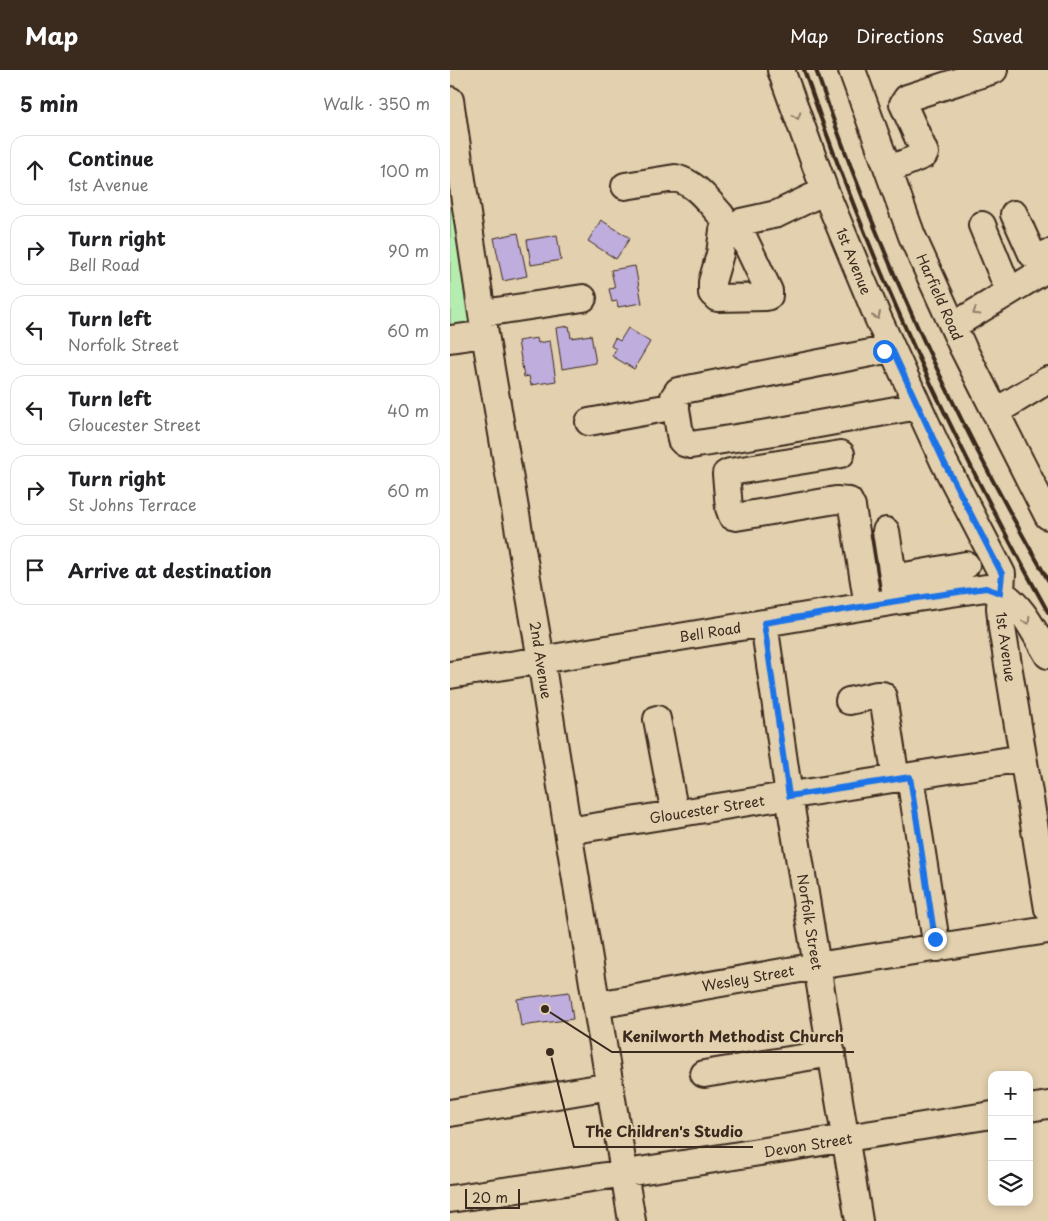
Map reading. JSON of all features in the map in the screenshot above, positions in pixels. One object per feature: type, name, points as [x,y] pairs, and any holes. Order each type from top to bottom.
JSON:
[{"type":"street","name":"1st Avenue","points":[[781,70],[825,191],[857,270],[944,462],[1002,574],[1000,593],[1002,628],[1048,909]]},
{"type":"street","name":"Harfield Road","points":[[852,70],[912,236],[953,326],[1048,516]]},
{"type":"street","points":[[888,170],[925,153],[903,104],[904,100],[994,70]]},
{"type":"street","name":"2nd Avenue","points":[[450,100],[457,190],[484,324],[542,660],[632,1221]]},
{"type":"street","points":[[625,186],[675,178],[682,180],[696,188],[731,224],[776,214],[825,191]]},
{"type":"street","points":[[1014,214],[1032,254],[1039,258],[1048,253]]},
{"type":"street","points":[[982,225],[1009,291]]},
{"type":"street","points":[[953,326],[1048,268]]},
{"type":"street","points":[[450,340],[484,324],[583,298]]},
{"type":"street","points":[[892,349],[682,389],[675,393],[681,440],[684,443],[691,444],[780,431],[918,406]]},
{"type":"street","points":[[995,412],[1048,380]]},
{"type":"street","points":[[589,422],[676,406]]},
{"type":"street","points":[[841,454],[726,474],[729,508],[732,516],[736,517],[836,500],[849,501],[852,507],[868,606]]},
{"type":"street","points":[[886,531],[895,589],[966,565]]},
{"type":"street","name":"Bell Road","points":[[450,675],[868,606],[895,589],[986,588],[1000,593]]},
{"type":"street","points":[[1000,593],[1012,601],[1024,616],[1048,655]]},
{"type":"street","name":"Norfolk Street","points":[[764,623],[789,796],[860,1221]]},
{"type":"street","points":[[849,700],[877,695],[882,695],[883,697],[903,778],[936,948]]},
{"type":"street","points":[[657,719],[675,814]]},
{"type":"street","name":"Gloucester Street","points":[[568,831],[1023,758]]},
{"type":"street","name":"Wesley Street","points":[[597,1005],[818,966],[1048,930]]},
{"type":"street","points":[[704,1074],[832,1053]]},
{"type":"street","points":[[450,1113],[610,1086]]},
{"type":"street","points":[[1033,1107],[1048,1105]]},
{"type":"street","name":"Devon Street","points":[[450,1199],[988,1116]]},
{"type":"green space","points":[[453,205],[472,322],[450,326],[450,206]]},
{"type":"building","points":[[601,220],[630,238],[616,259],[588,241]]},
{"type":"building","points":[[518,233],[527,276],[503,281],[494,238]]},
{"type":"building","points":[[557,235],[561,260],[531,265],[527,240]]},
{"type":"building","points":[[635,266],[642,303],[618,307],[617,301],[612,302],[609,289],[615,288],[611,270]]},
{"type":"building","points":[[569,326],[571,338],[591,335],[596,363],[562,369],[556,328]]},
{"type":"building","points":[[628,328],[650,342],[634,369],[612,356],[616,349],[611,346],[615,338],[620,341]]},
{"type":"building","points":[[537,338],[538,343],[550,341],[556,381],[531,385],[529,376],[524,377],[518,341]]},
{"type":"building","points":[[569,992],[573,1019],[521,1026],[517,999]]},
{"type":"railway","points":[[804,70],[855,210],[914,346],[978,480],[1048,612]]},
{"type":"railway","points":[[816,70],[864,202],[919,331],[981,457],[1048,580]]},
{"type":"place","name":"Kenilworth Methodist Church","points":[[545,1009]]},
{"type":"place","name":"The Children's Studio","points":[[550,1052]]},
{"type":"route","points":[[884,351],[892,349],[944,462],[1002,574],[1000,593],[986,588],[764,623],[789,796],[910,777],[935,939]]}]
